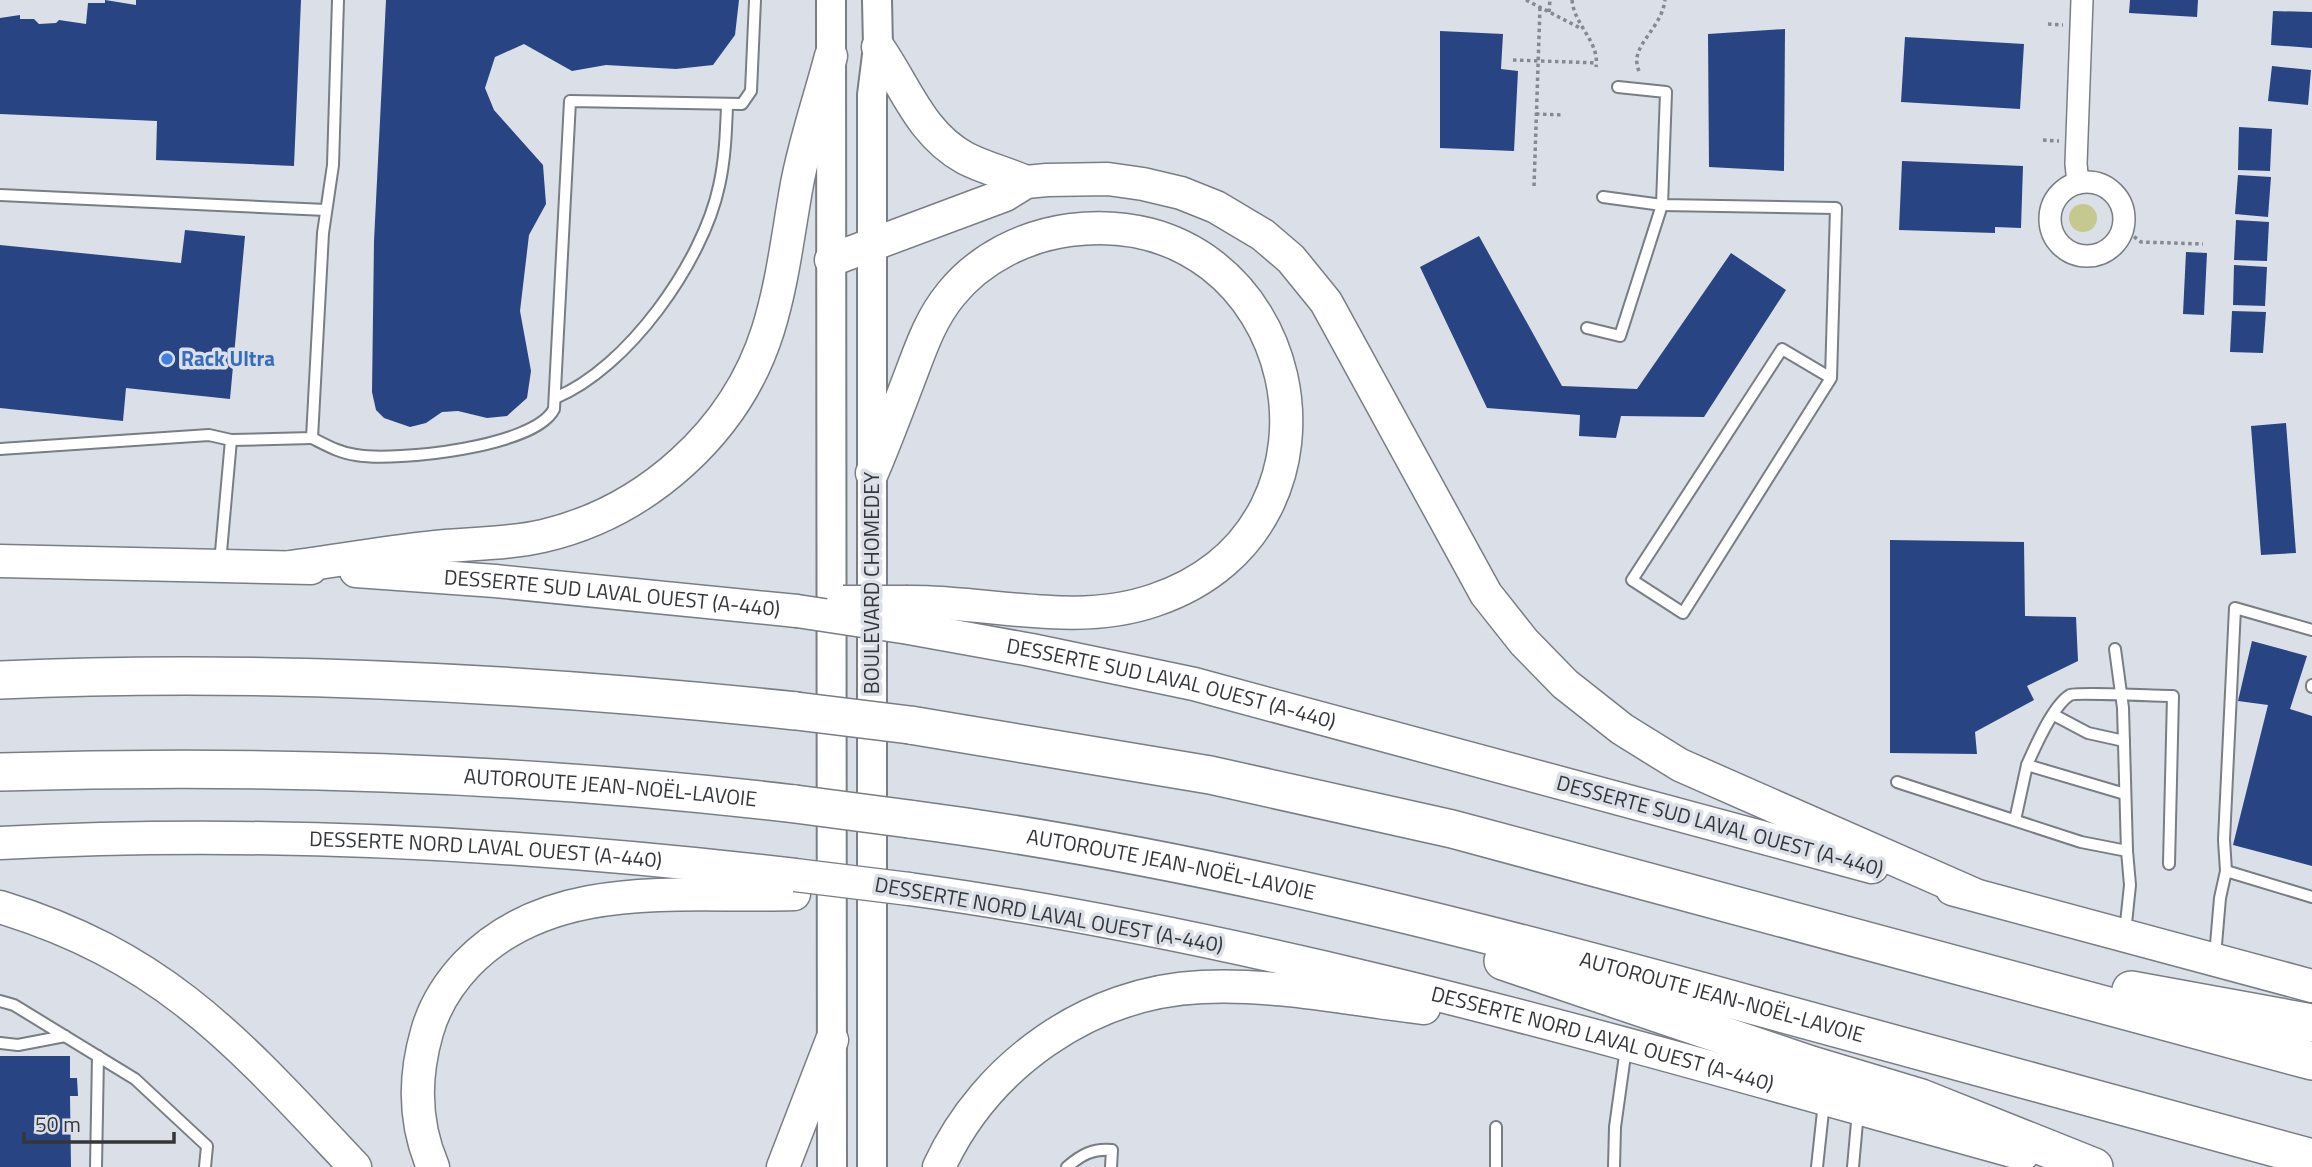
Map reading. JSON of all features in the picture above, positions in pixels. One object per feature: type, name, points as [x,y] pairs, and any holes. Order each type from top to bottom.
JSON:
[{"type":"highway","points":[[0,680],[220,676],[408,681],[605,692],[910,725],[1187,771],[1384,813],[1886,944],[2312,1061]]},
{"type":"highway","name":"AUTOROUTE JEAN-NOËL-LAVOIE","points":[[0,772],[179,768],[314,770],[569,783],[795,804],[1035,838],[1267,881],[1544,948],[2312,1157]]},
{"type":"highway","points":[[1267,881],[1811,1065],[1921,1098],[2094,1167]]},
{"type":"highway","points":[[1886,944],[2312,1023]]},
{"type":"main road","points":[[878,47],[920,117],[936,136],[968,159],[1026,182],[1108,179],[1162,188],[1216,207],[1263,235],[1291,259],[1326,302],[1486,594],[1524,642],[1565,684],[1622,729],[1680,765],[1973,894]]},
{"type":"main road","points":[[290,567],[429,547],[507,542],[561,531],[624,504],[689,456],[734,401],[755,364],[767,332],[784,270],[798,183],[831,56]]},
{"type":"main road","points":[[831,260],[1005,195],[1026,182]]},
{"type":"main road","points":[[872,473],[924,337],[951,294],[992,258],[1042,235],[1075,229],[1112,229],[1147,234],[1185,249],[1217,270],[1244,296],[1263,325],[1277,357],[1287,411],[1285,446],[1276,481],[1261,513],[1243,540],[1203,576],[1158,599],[1097,612],[909,615]]},
{"type":"main road","name":"DESSERTE SUD LAVAL OUEST (A-440)","points":[[0,561],[290,567],[909,615],[1031,649],[1194,684],[2312,986]]},
{"type":"main road","name":"DESSERTE NORD LAVAL OUEST (A-440)","points":[[0,843],[216,839],[422,844],[620,856],[794,885],[909,889],[1041,910],[1226,945],[1365,976],[1537,1020],[2072,1167]]},
{"type":"main road","points":[[433,1167],[420,1128],[417,1093],[420,1062],[429,1026],[444,995],[463,968],[504,933],[565,907],[620,897],[794,885]]},
{"type":"main road","points":[[0,907],[89,940],[178,992],[244,1049],[355,1167]]},
{"type":"main road","points":[[939,1167],[955,1136],[980,1101],[1024,1056],[1077,1022],[1115,1005],[1157,993],[1200,987],[1249,987],[1537,1020]]},
{"type":"main road","points":[[783,1167],[832,1040]]},
{"type":"street","name":"BOULEVARD CHOMEDEY","points":[[831,0],[832,1167]]},
{"type":"street","name":"BOULEVARD CHOMEDEY","points":[[872,1167],[872,243],[877,0]]},
{"type":"street","points":[[2078,183],[2076,151],[2082,0]]},
{"type":"street","points":[[2078,183],[2096,183],[2112,191],[2123,211],[2123,228],[2115,244],[2096,255],[2076,254],[2060,244],[2050,223],[2052,205],[2063,190],[2078,183]]},
{"type":"lane","points":[[312,438],[326,210],[333,165],[338,0]]},
{"type":"lane","points":[[0,449],[209,435],[232,440],[312,438],[336,450],[366,457],[439,454],[478,447],[534,427],[551,415],[555,398],[570,101],[727,106],[742,104],[751,91],[755,0]]},
{"type":"lane","points":[[1587,328],[1620,336],[1662,205],[1666,92],[1618,87]]},
{"type":"lane","points":[[555,398],[578,385],[625,347],[678,282],[707,223],[719,188],[727,106]]},
{"type":"lane","points":[[0,195],[326,210]]},
{"type":"lane","points":[[1603,197],[1662,205],[1836,208],[1830,378],[1683,614],[1632,580],[1782,349],[1830,378]]},
{"type":"lane","points":[[220,566],[232,440]]},
{"type":"lane","points":[[2214,960],[2220,898],[2226,871],[2224,839],[2235,608],[2312,630]]},
{"type":"lane","points":[[2115,649],[2124,741],[2130,885],[2125,936]]},
{"type":"lane","points":[[2015,820],[2027,765],[2068,696],[2076,693],[2121,697],[2173,696],[2169,864]]},
{"type":"lane","points":[[2054,716],[2088,733],[2124,741]]},
{"type":"lane","points":[[2027,765],[2125,794]]},
{"type":"lane","points":[[1897,782],[2081,842],[2127,851]]},
{"type":"lane","points":[[2226,871],[2312,897]]},
{"type":"lane","points":[[0,1001],[14,1004],[152,1092],[207,1146],[205,1167]]},
{"type":"lane","points":[[0,1043],[18,1045],[65,1036]]},
{"type":"lane","points":[[1614,1167],[1615,1127],[1627,1045]]},
{"type":"lane","points":[[96,1167],[98,1056]]},
{"type":"lane","points":[[1816,1167],[1825,1099]]},
{"type":"lane","points":[[1853,1167],[1858,1109]]},
{"type":"lane","points":[[1496,1127],[1496,1167]]},
{"type":"lane","points":[[1067,1167],[1088,1153],[1103,1149],[1112,1150],[1111,1167]]},
{"type":"path","points":[[1527,0],[1580,28]]},
{"type":"path","points":[[1549,12],[1550,0]]},
{"type":"path","points":[[1513,60],[1596,65],[1597,52],[1580,28],[1572,0]]},
{"type":"path","points":[[1639,71],[1638,49],[1660,21],[1665,0]]},
{"type":"path","points":[[1534,186],[1541,7]]},
{"type":"path","points":[[1536,114],[1564,116]]},
{"type":"path","points":[[2123,228],[2141,242],[2203,244]]},
{"type":"green space","points":[[2083,204],[2093,208],[2097,218],[2093,228],[2083,232],[2073,228],[2069,218],[2073,208]]},
{"type":"building","points":[[105,0],[136,5],[136,0],[301,0],[294,166],[156,160],[157,121],[0,114],[0,18],[20,15],[20,19],[34,19],[39,24],[56,23],[59,20],[86,24],[88,3],[105,3]]},
{"type":"building","points":[[386,0],[739,0],[735,35],[713,65],[676,69],[606,65],[572,71],[524,44],[495,57],[485,88],[494,110],[543,165],[546,204],[529,235],[520,311],[531,371],[527,398],[507,416],[487,418],[458,411],[442,412],[426,423],[410,427],[384,418],[376,410],[372,392],[374,241]]},
{"type":"building","points":[[2130,0],[2198,0],[2197,17],[2129,13]]},
{"type":"building","points":[[2273,11],[2312,12],[2312,48],[2271,45]]},
{"type":"building","points":[[1785,29],[1784,171],[1709,167],[1708,34]]},
{"type":"building","points":[[1440,31],[1503,34],[1501,69],[1518,71],[1514,151],[1440,148]]},
{"type":"building","points":[[1905,37],[2024,44],[2020,109],[1901,102]]},
{"type":"building","points":[[2272,66],[2311,70],[2308,105],[2268,101]]},
{"type":"building","points":[[2239,127],[2272,129],[2270,171],[2238,170]]},
{"type":"building","points":[[1902,161],[2023,166],[2021,228],[1995,227],[1995,233],[1899,230]]},
{"type":"building","points":[[2238,175],[2271,177],[2268,217],[2235,214]]},
{"type":"building","points":[[2236,220],[2269,222],[2267,261],[2234,260]]},
{"type":"building","points":[[185,230],[245,236],[230,399],[126,388],[123,421],[0,408],[0,245],[181,263]]},
{"type":"building","points":[[1479,236],[1562,386],[1637,389],[1731,253],[1786,290],[1704,417],[1621,416],[1616,438],[1579,436],[1580,415],[1487,408],[1420,267]]},
{"type":"building","points":[[2186,252],[2207,253],[2204,315],[2183,314]]},
{"type":"building","points":[[2234,265],[2267,267],[2265,306],[2233,305]]},
{"type":"building","points":[[2232,311],[2266,312],[2263,353],[2230,352]]},
{"type":"building","points":[[2286,423],[2296,553],[2261,555],[2251,426]]},
{"type":"building","points":[[1890,540],[2024,542],[2025,616],[2076,617],[2078,661],[2027,686],[2034,700],[1975,732],[1977,754],[1890,753]]},
{"type":"building","points":[[2252,641],[2307,656],[2290,709],[2312,716],[2312,866],[2233,845],[2268,705],[2238,701]]},
{"type":"building","points":[[0,1056],[70,1056],[70,1078],[77,1078],[78,1096],[70,1096],[71,1167],[0,1167]]},
{"type":"place","name":"Rack Ultra","points":[[167,359]]}]
